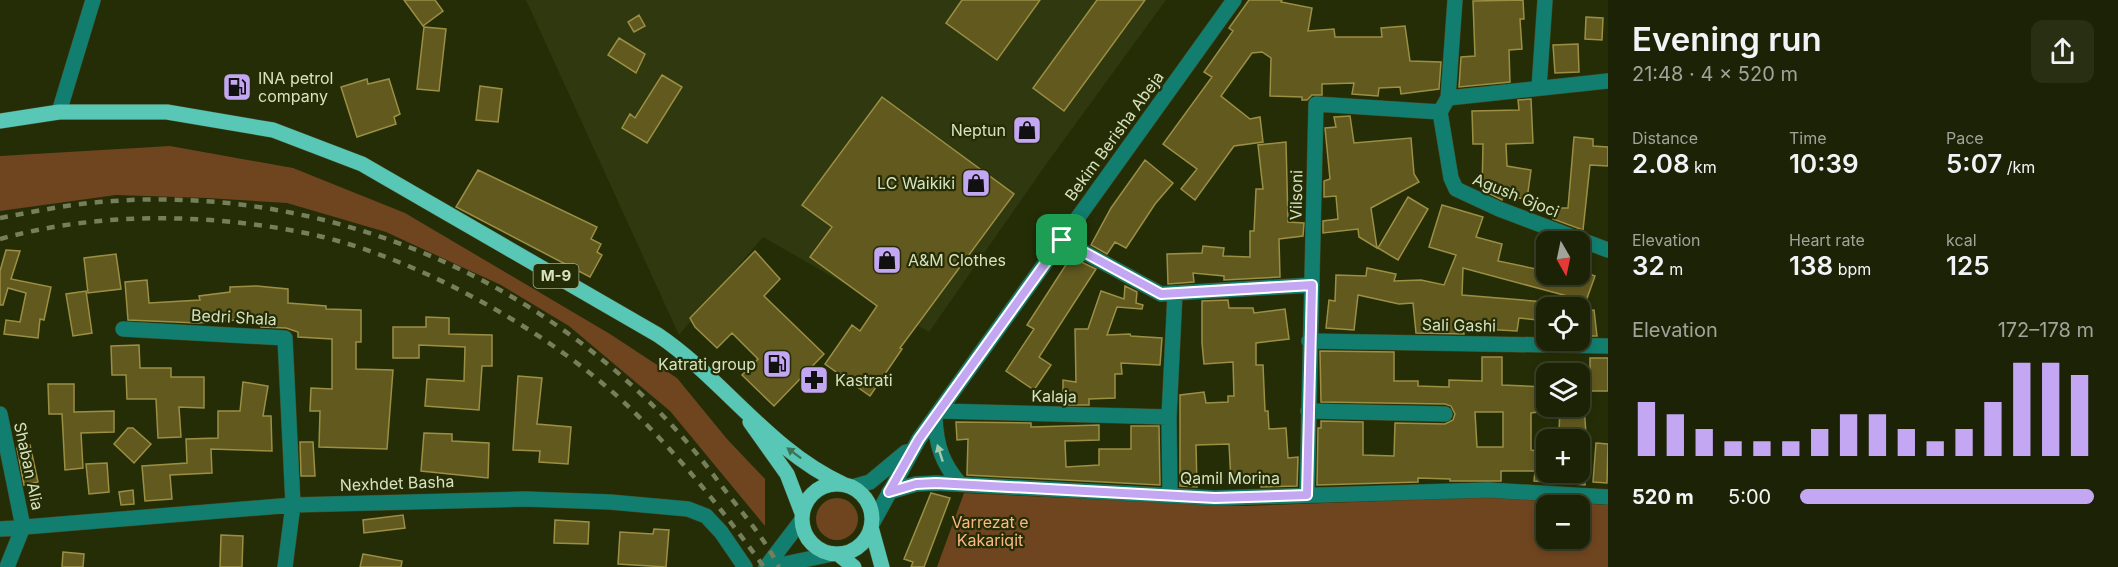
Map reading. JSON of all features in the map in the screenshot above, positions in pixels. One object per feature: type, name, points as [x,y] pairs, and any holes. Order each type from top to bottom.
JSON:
[{"type":"main road","name":"M-9","points":[[0,120],[59,111],[167,112],[214,118],[273,130],[362,164],[658,335],[702,371],[787,448],[866,498],[870,506],[882,567]]},
{"type":"main road","name":"M-9","points":[[737,405],[779,460],[793,487],[808,540],[815,547],[835,554],[854,567]]},
{"type":"main road","points":[[802,517],[804,504],[816,490],[824,486],[847,485]]},
{"type":"main road","points":[[835,554],[859,547],[872,525]]},
{"type":"street","points":[[59,111],[93,0]]},
{"type":"street","name":"Bekim Berisha Abeja","points":[[872,525],[919,439],[1234,0]]},
{"type":"street","points":[[1440,112],[1448,98],[1455,0]]},
{"type":"street","points":[[1539,88],[1545,0]]},
{"type":"street","points":[[1448,98],[1608,81]]},
{"type":"street","name":"Vilsoni","points":[[1307,495],[1316,104],[1440,112]]},
{"type":"street","name":"Agush Gjoci","points":[[1440,112],[1451,178],[1456,189],[1499,209],[1608,250]]},
{"type":"street","points":[[1062,240],[1161,294],[1312,285]]},
{"type":"street","points":[[1170,496],[1169,417],[1175,293]]},
{"type":"street","name":"Bedri Shala","points":[[123,329],[285,338],[293,505]]},
{"type":"street","name":"Sali Gashi","points":[[1309,341],[1608,346]]},
{"type":"street","points":[[1308,411],[1445,414]]},
{"type":"street","name":"Shaban Alia","points":[[0,414],[23,526]]},
{"type":"street","points":[[937,414],[939,453],[944,464],[960,484]]},
{"type":"street","name":"Kalaja","points":[[937,414],[1169,417]]},
{"type":"street","name":"Bekim Berisha Abeja","points":[[847,485],[870,482],[919,439]]},
{"type":"street","name":"Qamil Morina","points":[[889,492],[916,484],[960,484],[1215,498],[1488,490],[1608,497]]},
{"type":"street","name":"Nexhdet Basha","points":[[0,529],[293,505],[525,499],[688,509],[706,516],[721,532],[745,567]]},
{"type":"street","points":[[285,567],[293,505]]},
{"type":"street","points":[[768,567],[802,517]]},
{"type":"street","points":[[7,567],[23,526]]},
{"type":"street","points":[[768,567],[835,554]]},
{"type":"shaded area","points":[[526,0],[1166,0],[1047,163],[929,332],[763,237],[679,335]]},
{"type":"green space","points":[[170,146],[293,168],[405,213],[610,334],[677,378],[727,439],[765,479],[765,526],[670,411],[569,326],[501,285],[386,232],[287,203],[207,198],[116,195],[0,211],[0,156]]},
{"type":"green space","name":"Varrezat e Kakariqit","points":[[964,493],[1245,506],[1488,497],[1536,500],[1536,549],[1590,549],[1590,504],[1608,505],[1608,567],[937,567]]},
{"type":"green space","points":[[837,498],[852,504],[858,519],[852,534],[837,540],[822,534],[816,519],[822,504]]},
{"type":"building","points":[[404,0],[435,0],[443,11],[423,26]]},
{"type":"building","points":[[962,0],[1040,0],[997,60],[946,23]]},
{"type":"building","points":[[1097,0],[1145,0],[1064,111],[1033,88]]},
{"type":"building","points":[[1249,0],[1282,0],[1281,2],[1312,8],[1308,31],[1334,29],[1335,37],[1382,37],[1381,28],[1405,26],[1410,61],[1441,62],[1439,89],[1401,94],[1400,87],[1379,88],[1378,96],[1352,94],[1354,83],[1322,84],[1322,95],[1312,95],[1307,100],[1302,100],[1302,97],[1270,96],[1271,58],[1262,52],[1252,53],[1221,96],[1250,119],[1260,117],[1263,142],[1234,146],[1195,200],[1181,189],[1197,169],[1163,144],[1212,77],[1204,72],[1233,31],[1229,28]]},
{"type":"building","points":[[1523,0],[1524,19],[1520,19],[1522,49],[1509,50],[1510,82],[1459,87],[1461,57],[1475,56],[1473,1]]},
{"type":"building","points":[[639,15],[645,26],[634,32],[628,22]]},
{"type":"building","points":[[1586,17],[1603,18],[1602,40],[1585,39]]},
{"type":"building","points":[[424,27],[446,29],[439,91],[417,89]]},
{"type":"building","points":[[619,38],[645,54],[636,73],[608,55]]},
{"type":"building","points":[[1578,44],[1579,72],[1555,73],[1553,45]]},
{"type":"building","points":[[662,75],[682,87],[647,143],[622,128],[630,114],[635,118]]},
{"type":"building","points":[[367,79],[368,84],[389,79],[400,114],[394,117],[396,124],[357,137],[341,87]]},
{"type":"building","points":[[480,86],[502,89],[498,122],[476,120]]},
{"type":"building","points":[[882,97],[1014,194],[900,348],[902,349],[870,396],[825,364],[852,325],[860,331],[877,306],[810,257],[832,227],[802,205]]},
{"type":"building","points":[[1531,99],[1533,143],[1506,144],[1507,166],[1531,170],[1527,199],[1503,196],[1502,200],[1482,190],[1483,144],[1473,144],[1472,111],[1519,110],[1518,100]]},
{"type":"building","points":[[1350,116],[1354,143],[1411,138],[1414,174],[1419,182],[1371,208],[1377,248],[1359,237],[1358,229],[1323,233],[1323,221],[1338,219],[1336,196],[1324,197],[1324,181],[1330,179],[1325,128],[1336,127],[1334,117]]},
{"type":"building","points":[[1574,137],[1593,139],[1593,146],[1608,147],[1608,166],[1590,165],[1583,230],[1553,219],[1554,208],[1568,208]]},
{"type":"building","points":[[1286,142],[1288,222],[1304,223],[1303,236],[1279,239],[1280,277],[1224,280],[1224,276],[1193,273],[1194,282],[1168,284],[1167,254],[1202,253],[1203,246],[1224,248],[1223,256],[1250,257],[1250,231],[1254,231],[1256,189],[1263,189],[1258,145]]},
{"type":"building","points":[[1145,160],[1173,183],[1155,204],[1126,248],[1115,242],[1107,254],[1091,245],[1111,208]]},
{"type":"building","points":[[478,170],[597,227],[591,239],[601,244],[597,252],[602,255],[590,277],[456,207]]},
{"type":"building","points":[[1408,197],[1428,209],[1398,260],[1378,248]]},
{"type":"building","points":[[1442,205],[1483,217],[1476,237],[1502,244],[1498,261],[1536,269],[1536,285],[1590,285],[1590,274],[1595,276],[1587,297],[1571,297],[1463,268],[1462,295],[1536,301],[1536,320],[1519,318],[1517,331],[1463,328],[1464,334],[1416,333],[1413,303],[1399,304],[1358,295],[1354,330],[1326,328],[1329,300],[1335,301],[1336,275],[1366,276],[1367,268],[1396,274],[1394,281],[1421,280],[1444,285],[1456,255],[1429,247]]},
{"type":"building","points":[[6,250],[20,251],[11,279],[51,287],[44,320],[40,319],[38,338],[4,334],[6,320],[20,322],[26,293],[8,288],[3,305],[0,305],[0,271]]},
{"type":"building","points":[[755,251],[780,279],[764,296],[824,354],[774,406],[742,375],[758,359],[732,333],[717,348],[695,327],[690,318]]},
{"type":"building","points":[[116,254],[121,289],[88,293],[84,258]]},
{"type":"building","points":[[1071,257],[1096,269],[1039,357],[1051,365],[1034,390],[1006,371],[1034,329],[1027,325]]},
{"type":"building","points":[[147,280],[149,303],[200,300],[199,296],[230,292],[230,287],[257,286],[288,289],[288,303],[326,306],[326,309],[361,310],[361,342],[356,342],[356,369],[393,370],[387,449],[319,447],[320,411],[310,411],[311,388],[332,389],[332,339],[298,337],[298,332],[286,328],[261,327],[262,318],[198,323],[128,320],[125,282]]},
{"type":"building","points":[[1125,286],[1137,292],[1136,303],[1143,305],[1142,309],[1117,307],[1107,335],[1130,334],[1131,336],[1162,338],[1160,365],[1121,363],[1122,374],[1115,374],[1115,398],[1089,399],[1089,405],[1068,405],[1068,401],[1063,401],[1063,380],[1076,382],[1075,329],[1088,329],[1101,291],[1124,299]]},
{"type":"building","points":[[86,291],[92,333],[73,336],[66,294]]},
{"type":"building","points":[[1228,300],[1229,308],[1253,308],[1254,313],[1285,309],[1289,339],[1256,343],[1256,365],[1263,365],[1265,411],[1268,411],[1269,429],[1286,428],[1288,458],[1298,457],[1297,486],[1261,487],[1261,480],[1231,482],[1229,444],[1196,445],[1197,487],[1180,486],[1180,395],[1204,392],[1206,403],[1228,402],[1228,396],[1234,396],[1233,362],[1204,364],[1202,343],[1202,301]]},
{"type":"building","points":[[1594,310],[1597,336],[1590,336],[1590,311]]},
{"type":"building","points":[[426,317],[449,318],[449,334],[492,335],[492,366],[482,366],[479,410],[425,406],[427,379],[464,381],[465,347],[419,345],[419,358],[393,358],[393,327],[426,327]]},
{"type":"building","points":[[139,345],[140,368],[171,368],[171,377],[204,377],[204,408],[179,407],[181,437],[158,438],[156,399],[127,399],[126,375],[112,375],[111,346]]},
{"type":"building","points":[[1320,351],[1394,352],[1394,381],[1418,381],[1418,386],[1449,387],[1449,380],[1482,381],[1482,357],[1502,357],[1502,385],[1536,387],[1536,412],[1531,413],[1531,450],[1536,451],[1536,481],[1534,481],[1535,471],[1501,471],[1501,481],[1450,481],[1450,479],[1418,478],[1418,482],[1317,485],[1318,428],[1321,428],[1321,421],[1363,422],[1363,455],[1394,456],[1395,423],[1445,424],[1453,420],[1455,414],[1451,406],[1445,404],[1321,402]],"holes":[[[1475,412],[1503,412],[1503,447],[1477,447]]]},
{"type":"building","points":[[1590,358],[1608,358],[1608,391],[1590,391]]},
{"type":"building","points":[[518,376],[542,378],[537,424],[571,427],[568,464],[539,462],[540,451],[513,450]]},
{"type":"building","points":[[243,382],[268,386],[263,416],[271,416],[272,451],[211,449],[212,473],[170,475],[172,499],[145,501],[142,466],[187,463],[186,439],[218,438],[218,411],[240,411]]},
{"type":"building","points":[[48,384],[74,384],[74,412],[114,411],[114,432],[81,433],[83,468],[65,470],[62,414],[49,414]]},
{"type":"building","points":[[1560,417],[1585,417],[1586,429],[1559,429]]},
{"type":"building","points":[[956,422],[1031,423],[1031,427],[1099,425],[1099,440],[1065,441],[1066,467],[1099,465],[1099,449],[1131,449],[1131,426],[1159,426],[1160,485],[967,475],[968,439],[957,440]]},
{"type":"building","points":[[128,428],[133,428],[151,444],[134,463],[114,444]]},
{"type":"building","points":[[424,433],[452,434],[452,441],[489,443],[488,478],[421,471]]},
{"type":"building","points":[[300,442],[313,442],[315,476],[301,476]]},
{"type":"building","points":[[1596,443],[1608,444],[1607,483],[1593,482]]},
{"type":"building","points":[[30,445],[38,482],[24,485],[17,448]]},
{"type":"building","points":[[107,463],[109,492],[89,494],[86,464]]},
{"type":"building","points":[[1560,483],[1585,483],[1585,485]]},
{"type":"building","points":[[133,490],[134,504],[121,505],[119,492]]},
{"type":"building","points":[[931,493],[950,498],[924,567],[911,567],[913,562],[904,559]]},
{"type":"building","points":[[403,515],[405,528],[364,533],[363,520]]},
{"type":"building","points":[[555,520],[589,522],[588,544],[554,543]]},
{"type":"building","points":[[654,529],[669,530],[666,567],[618,564],[620,532],[653,534]]},
{"type":"building","points":[[221,535],[243,536],[242,567],[220,567]]},
{"type":"building","points":[[63,552],[84,554],[83,567],[62,567]]},
{"type":"building","points":[[363,554],[402,561],[401,567],[360,567]]},
{"type":"railway","points":[[0,218],[99,202],[200,201],[285,212],[369,233],[449,264],[525,305],[595,354],[659,412],[715,477],[757,532],[779,567]]},
{"type":"railway","points":[[0,239],[77,223],[157,218],[197,219],[237,222],[315,235],[356,246],[399,262],[442,281],[526,328],[602,383],[651,429],[685,467],[764,567]]},
{"type":"place","name":"INA petrol company","points":[[237,87]]},
{"type":"place","name":"Neptun","points":[[1027,130]]},
{"type":"place","name":"LC Waikiki","points":[[976,183]]},
{"type":"place","name":"A&M Clothes","points":[[887,260]]},
{"type":"place","name":"Katrati group","points":[[777,364]]},
{"type":"place","name":"Kastrati","points":[[814,380]]},
{"type":"route","points":[[1062,240],[1161,294],[1312,285],[1307,495],[1215,498],[936,483],[916,484],[889,492],[919,439],[1062,240]]}]
